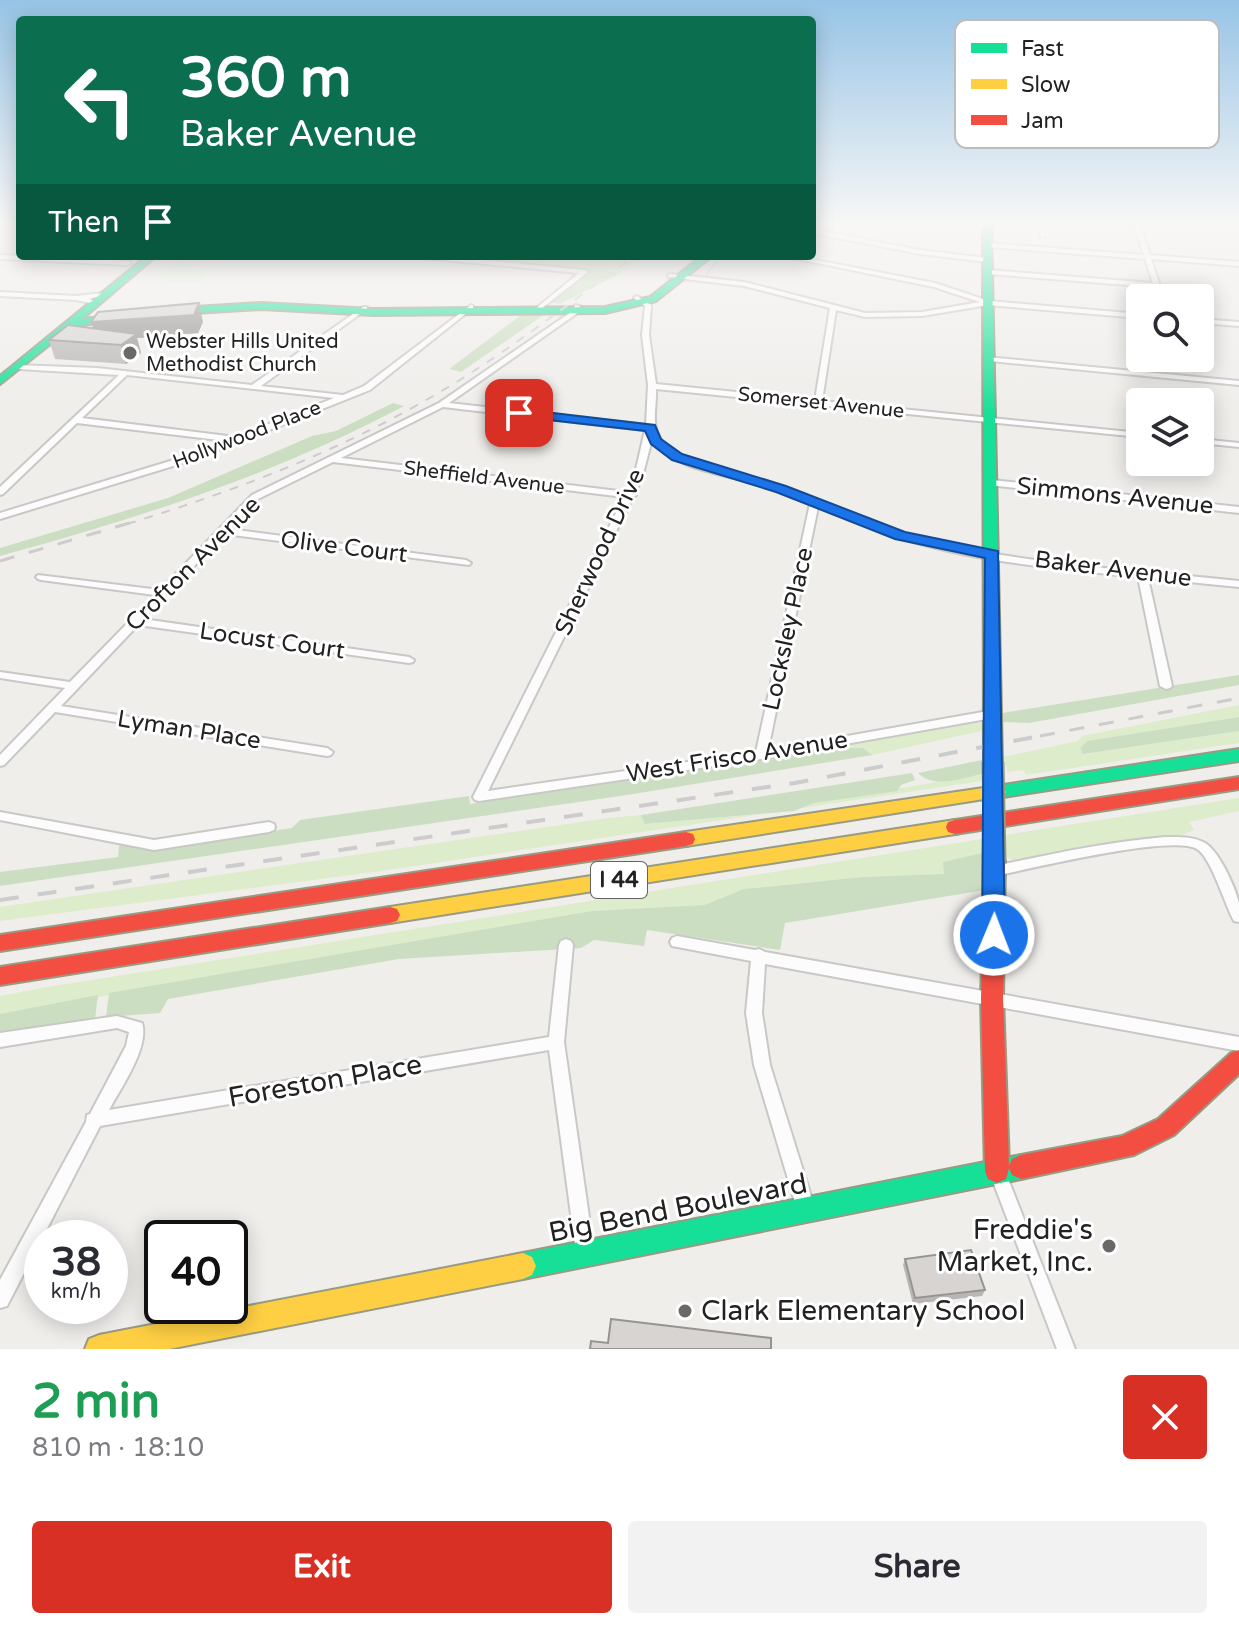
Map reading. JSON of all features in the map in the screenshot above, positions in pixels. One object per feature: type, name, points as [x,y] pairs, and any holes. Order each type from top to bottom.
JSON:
[{"type":"main road","points":[[6,372],[111,288]]},
{"type":"main road","points":[[154,312],[284,302],[364,310],[618,308],[641,300],[659,288]]},
{"type":"main road","points":[[988,288],[995,866],[992,998],[997,1171]]},
{"type":"main road","points":[[70,323],[128,315],[92,305]]},
{"type":"main road","name":"I 44","points":[[0,943],[1239,755]]},
{"type":"main road","name":"I 44","points":[[0,976],[1239,783]]},
{"type":"main road","name":"Big Bend Boulevard","points":[[99,1349],[1103,1152],[1146,1139],[1166,1127],[1239,1060]]},
{"type":"street","points":[[538,309],[563,288]]},
{"type":"street","points":[[758,288],[833,309],[893,316],[988,303],[1126,315]]},
{"type":"street","points":[[944,288],[988,303]]},
{"type":"street","points":[[0,294],[92,305]]},
{"type":"street","name":"Sherwood Drive","points":[[479,797],[632,495],[643,463],[650,428],[652,386],[641,300]]},
{"type":"street","name":"Crofton Avenue","points":[[0,762],[255,497],[442,405],[577,308]]},
{"type":"street","name":"Hollywood Place","points":[[0,516],[102,488],[238,440],[344,397],[382,379],[468,309]]},
{"type":"street","points":[[818,403],[833,309]]},
{"type":"street","points":[[255,386],[364,310]]},
{"type":"street","points":[[1214,322],[1239,324]]},
{"type":"street","points":[[990,359],[1239,383]]},
{"type":"street","points":[[6,372],[125,373],[344,397]]},
{"type":"street","points":[[0,492],[125,373]]},
{"type":"street","name":"Somerset Avenue","points":[[652,386],[1126,434]]},
{"type":"street","points":[[442,405],[650,428],[655,441],[671,454]]},
{"type":"street","points":[[75,420],[238,440]]},
{"type":"street","points":[[1214,442],[1239,445]]},
{"type":"street","points":[[643,463],[671,454]]},
{"type":"street","name":"Baker Avenue","points":[[671,454],[815,502],[900,535],[993,554],[1239,584]]},
{"type":"street","name":"Sheffield Avenue","points":[[335,460],[632,495]]},
{"type":"street","name":"Simmons Avenue","points":[[992,483],[1239,510]]},
{"type":"street","name":"Locksley Place","points":[[761,755],[815,502]]},
{"type":"street","name":"Olive Court","points":[[222,531],[466,563]]},
{"type":"street","points":[[1142,573],[1166,686]]},
{"type":"street","points":[[41,577],[161,593]]},
{"type":"street","name":"Locust Court","points":[[135,621],[409,660]]},
{"type":"street","points":[[0,675],[73,686]]},
{"type":"street","name":"Lyman Place","points":[[51,708],[327,752]]},
{"type":"street","name":"West Frisco Avenue","points":[[479,797],[761,755],[994,714]]},
{"type":"street","points":[[0,816],[154,845],[269,827]]},
{"type":"street","points":[[995,866],[1155,842],[1194,841],[1212,858],[1239,917]]},
{"type":"street","points":[[677,942],[1239,1044]]},
{"type":"street","points":[[566,945],[556,1042],[585,1252]]},
{"type":"street","points":[[759,955],[754,1013],[762,1065],[806,1209]]},
{"type":"street","points":[[0,1040],[117,1022],[137,1028],[134,1047],[0,1299]]},
{"type":"street","name":"Foreston Place","points":[[93,1120],[556,1042]]},
{"type":"street","points":[[997,1171],[1066,1349]]},
{"type":"green space","points":[[569,288],[592,288],[560,304],[550,302]]},
{"type":"green space","points":[[525,312],[548,312],[461,372],[449,369]]},
{"type":"green space","points":[[393,403],[404,406],[307,453],[257,473],[156,510],[0,556],[0,548],[168,498],[312,436],[336,431]]},
{"type":"green space","points":[[1239,675],[1239,685],[1029,723],[1002,722],[1002,713]]},
{"type":"green space","points":[[1239,705],[1239,717],[1087,741],[1080,748],[1084,754],[1239,731],[1239,743],[1026,775],[1023,770],[1008,772],[1003,757],[1078,741],[1082,736]]},
{"type":"green space","points":[[1239,717],[1239,731],[1083,754],[1080,748],[1087,741]]},
{"type":"green space","points":[[973,721],[985,724],[986,730],[872,755],[863,748],[829,748]]},
{"type":"green space","points":[[829,748],[863,748],[872,755],[627,795],[0,886],[0,872],[118,857],[119,845],[169,847],[292,828],[300,820],[469,796],[470,804]]},
{"type":"green space","points":[[982,760],[983,774],[941,782],[918,773]]},
{"type":"green space","points":[[912,773],[915,780],[901,785],[897,791],[814,803],[794,811],[645,824],[641,815]]},
{"type":"green space","points":[[983,774],[982,781],[801,808],[814,803]]},
{"type":"green space","points":[[1239,798],[1239,811],[1189,822],[1194,830],[1182,835],[1015,861],[1004,856],[1005,835]]},
{"type":"green space","points":[[765,814],[382,871],[0,921],[0,907],[608,818],[641,815],[646,824]]},
{"type":"green space","points":[[982,839],[982,853],[944,862],[945,874],[862,877],[771,886],[744,889],[704,905],[592,911],[0,1014],[0,996],[47,987]]},
{"type":"green space","points":[[982,853],[985,890],[785,923],[780,950],[647,930],[644,946],[594,940],[581,948],[399,959],[168,999],[160,1013],[106,1017],[109,993],[592,911],[704,905],[744,889],[862,877],[944,874],[943,862]]},
{"type":"green space","points":[[98,995],[95,1019],[0,1033],[0,1014]]},
{"type":"building","points":[[199,303],[194,315],[91,322],[98,312]]},
{"type":"building","points":[[68,325],[137,334],[121,345],[49,340]]},
{"type":"building","points":[[971,1250],[985,1290],[915,1298],[905,1259]]},
{"type":"building","points":[[611,1319],[771,1338],[771,1349],[590,1349],[591,1341],[608,1343]]},
{"type":"railway","points":[[133,522],[276,472],[384,423],[475,370],[590,288]]},
{"type":"railway","points":[[0,561],[133,522]]},
{"type":"railway","points":[[127,524],[133,522]]},
{"type":"railway","points":[[1040,736],[1239,698]]},
{"type":"railway","points":[[0,900],[795,783],[1050,734]]},
{"type":"traffic: fast","points":[[0,381],[113,288]]},
{"type":"traffic: fast","points":[[178,311],[261,306],[373,312],[605,310],[653,299],[667,288]]},
{"type":"traffic: fast","points":[[988,288],[993,762]]},
{"type":"traffic: fast","points":[[70,323],[111,319]]},
{"type":"traffic: fast","points":[[997,792],[1239,755]]},
{"type":"traffic: fast","points":[[523,1266],[1021,1167]]},
{"type":"traffic: slow","points":[[993,762],[995,861]]},
{"type":"traffic: slow","points":[[686,839],[997,792]]},
{"type":"traffic: slow","points":[[390,915],[955,827]]},
{"type":"traffic: slow","points":[[99,1349],[523,1266]]},
{"type":"traffic: jam","points":[[955,827],[1239,783]]},
{"type":"traffic: jam","points":[[0,943],[686,839]]},
{"type":"traffic: jam","points":[[995,861],[992,998],[997,1171]]},
{"type":"traffic: jam","points":[[0,976],[390,915]]},
{"type":"traffic: jam","points":[[1021,1167],[1125,1147],[1166,1127],[1239,1060]]},
{"type":"place","name":"Webster Hills United Methodist Church","points":[[130,353]]},
{"type":"place","name":"Freddie's Market, Inc.","points":[[1109,1246]]},
{"type":"place","name":"Clark Elementary School","points":[[685,1311]]},
{"type":"route","points":[[519,413],[650,428],[655,441],[677,457],[781,489],[900,535],[949,548],[993,554],[994,935]]}]
